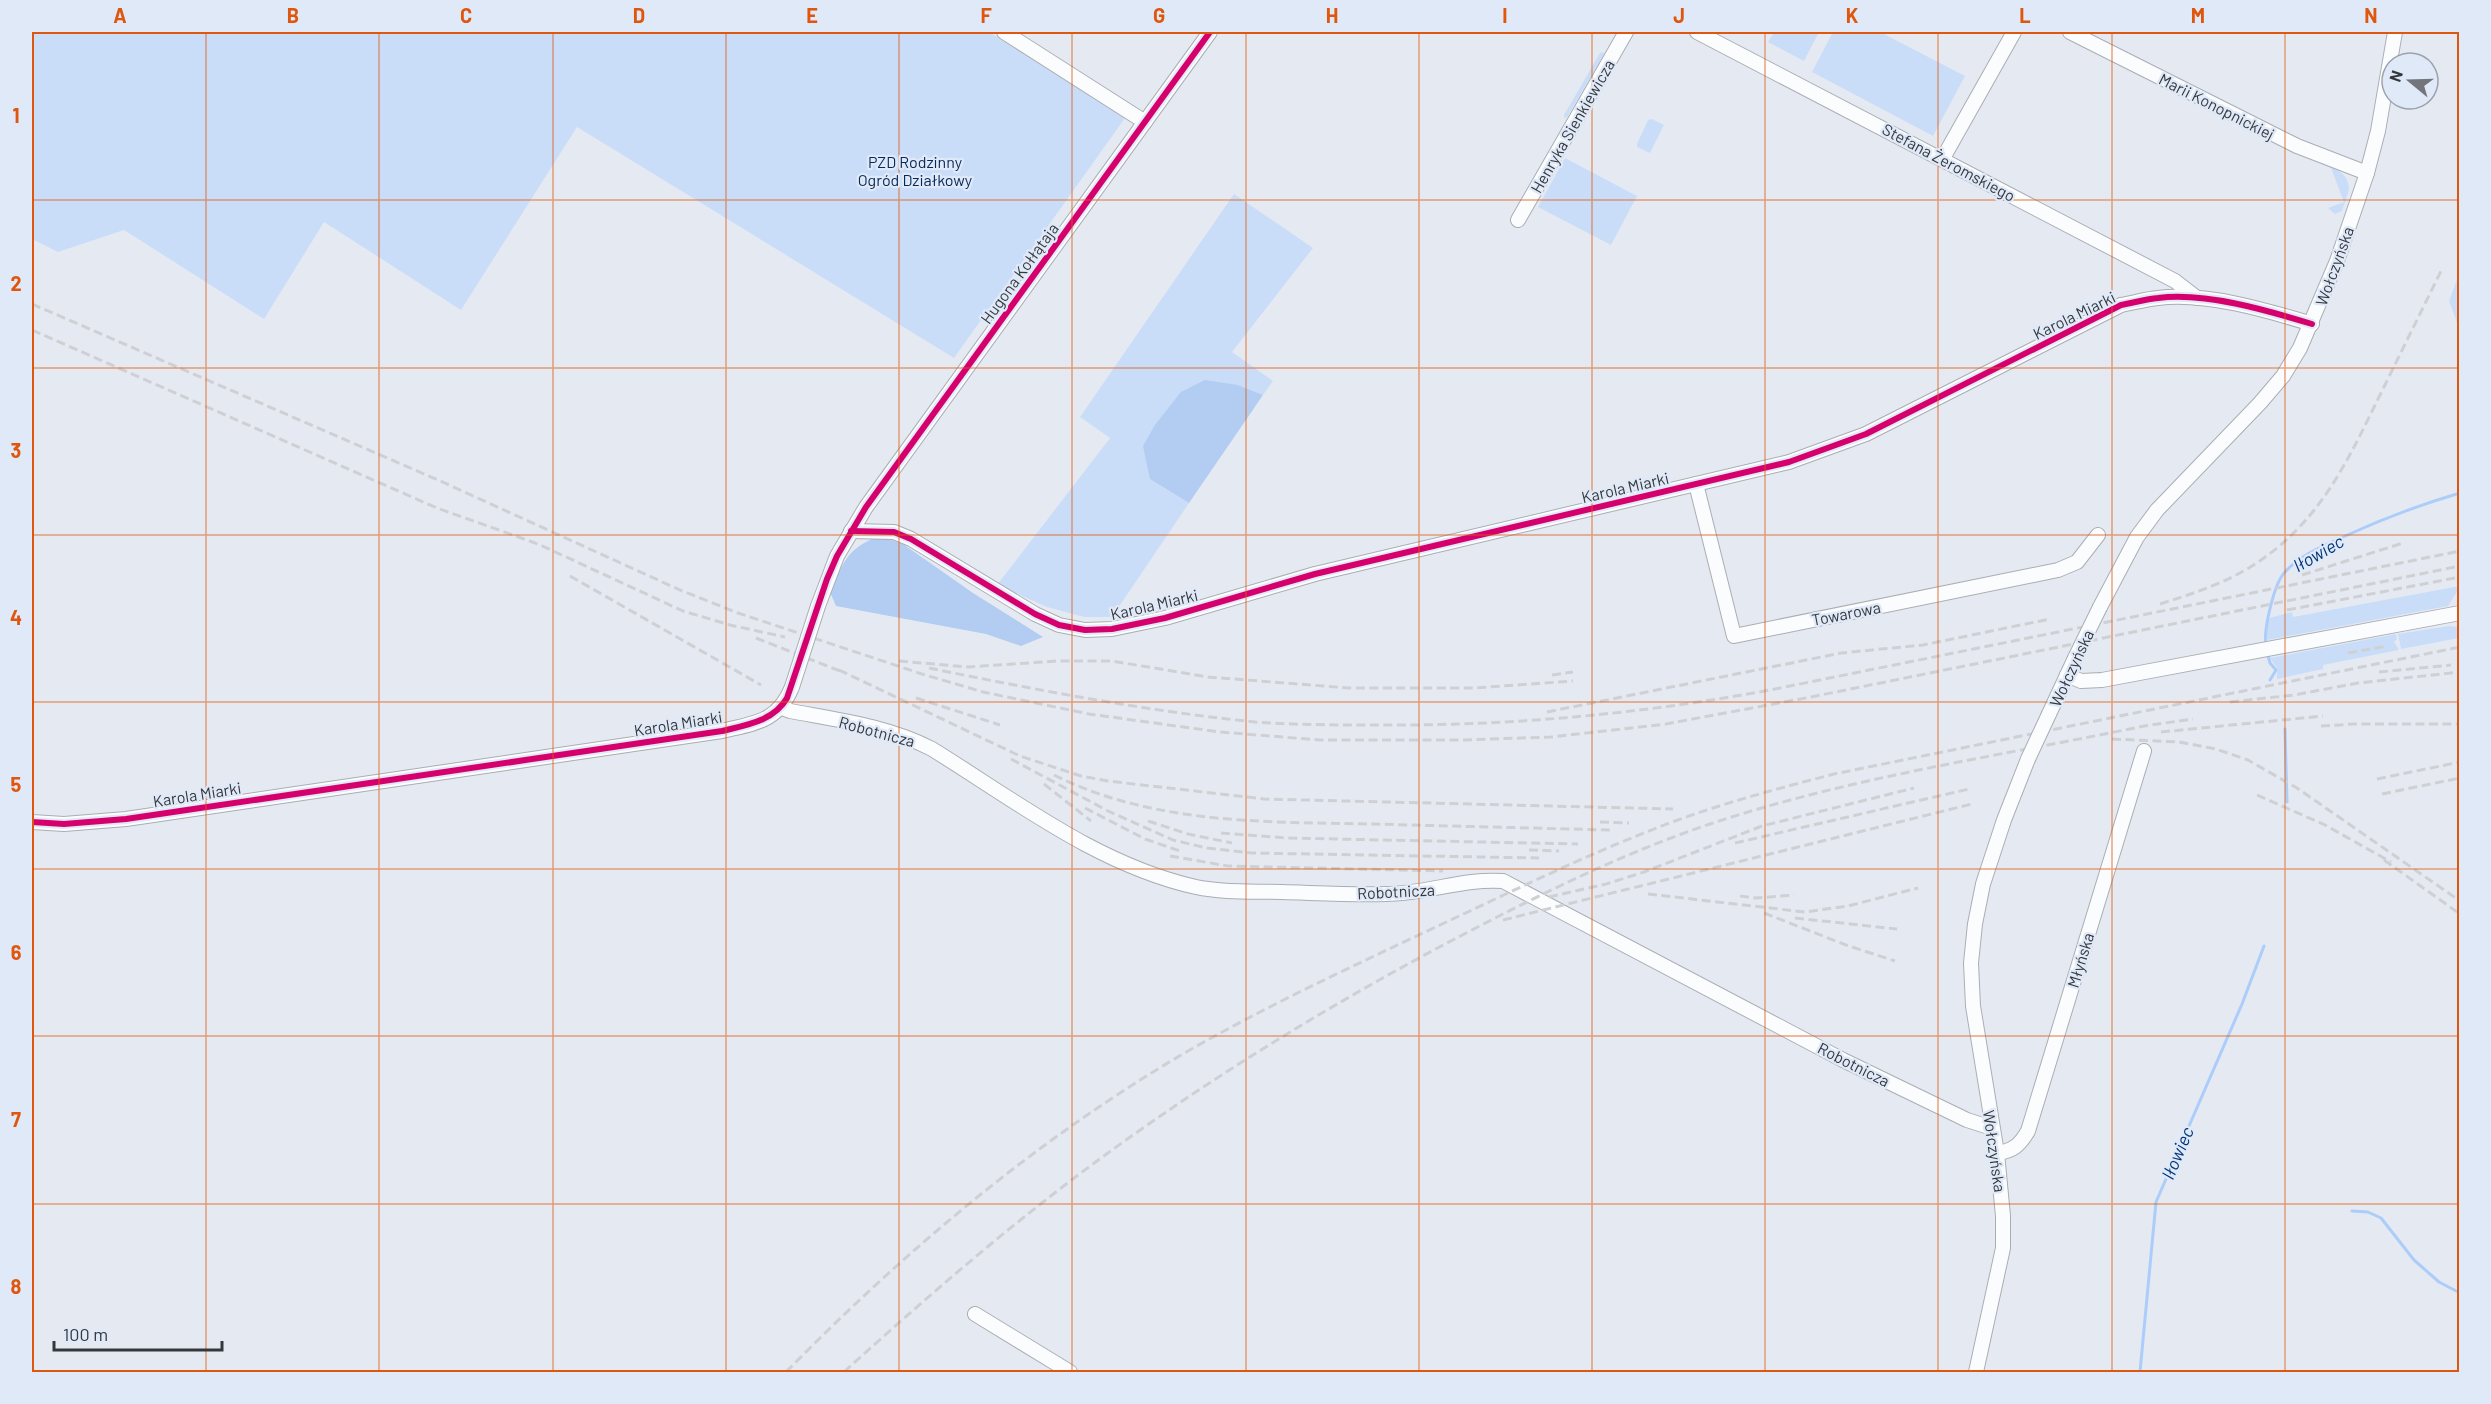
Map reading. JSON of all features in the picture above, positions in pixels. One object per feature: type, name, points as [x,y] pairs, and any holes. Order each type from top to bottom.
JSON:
[{"type":"street","points":[[1005,32],[1145,122]]},
{"type":"street","name":"Hugona Kołłątaja","points":[[851,531],[873,497],[1145,122],[1207,32]]},
{"type":"street","name":"Henryka Sienkiewicza","points":[[1518,220],[1626,32]]},
{"type":"street","name":"Stefana Żeromskiego","points":[[1697,32],[1943,158],[2175,281],[2197,298]]},
{"type":"street","points":[[1943,158],[2014,32]]},
{"type":"street","name":"Marii Konopnickiej","points":[[2070,32],[2297,146],[2367,173]]},
{"type":"street","name":"Wołczyńska","points":[[1976,1372],[2003,1248],[1997,1154],[1972,1006],[1971,963],[1975,924],[1983,884],[2028,759],[2100,607],[2137,537],[2157,510],[2223,443],[2283,376],[2312,324],[2337,261],[2367,173],[2378,131],[2395,32]]},
{"type":"street","name":"Karola Miarki","points":[[851,531],[894,532],[911,539],[1035,614],[1059,625],[1085,630],[1112,629],[1165,618],[1315,574],[1789,462],[1866,434],[2121,305],[2159,297],[2197,298],[2261,310],[2312,324]]},
{"type":"street","name":"Towarowa","points":[[1696,484],[1734,636],[2058,570],[2077,562],[2098,536]]},
{"type":"street","points":[[782,708],[792,687],[830,572],[851,531]]},
{"type":"street","points":[[2067,675],[2089,682],[2460,613]]},
{"type":"street","name":"Karola Miarki","points":[[32,822],[64,824],[126,819],[710,733],[765,719],[782,708]]},
{"type":"street","name":"Robotnicza","points":[[782,708],[912,738],[932,748],[1080,842],[1130,866],[1159,877],[1198,887],[1236,891],[1388,894],[1423,892],[1486,880],[1503,881],[1843,1060],[1967,1120],[1992,1128]]},
{"type":"street","name":"Młyńska","points":[[1997,1154],[2009,1151],[2020,1144],[2028,1131],[2144,752]]},
{"type":"street","points":[[975,1314],[1070,1372]]},
{"type":"green space","name":"PZD Rodzinny Ogród Działkowy","points":[[32,32],[989,32],[1125,118],[954,358],[577,127],[461,310],[324,222],[264,319],[124,230],[58,252],[32,239]]},
{"type":"green space","points":[[1774,32],[1819,32],[1804,61],[1768,42]]},
{"type":"green space","points":[[1833,32],[1880,32],[1965,76],[1933,136],[1812,72]]},
{"type":"green space","points":[[1600,53],[1604,54],[1567,117],[1564,118]]},
{"type":"green space","points":[[1652,119],[1664,125],[1650,153],[1637,147],[1637,144],[1648,120]]},
{"type":"green space","points":[[2300,153],[2330,165],[2348,181],[2349,188],[2342,211],[2335,214],[2328,208],[2344,202],[2331,168],[2300,155],[2298,158]]},
{"type":"green space","points":[[1565,158],[1637,196],[1611,245],[1538,207]]},
{"type":"green space","points":[[1234,194],[1313,248],[1232,352],[1273,381],[1263,395],[1238,385],[1150,479],[1189,503],[1112,617],[1084,617],[1047,607],[997,585],[1110,438],[1080,417]]},
{"type":"green space","points":[[2459,274],[2459,328],[2449,301]]},
{"type":"green space","points":[[2460,587],[2448,606],[2267,640],[2266,626],[2269,618],[2292,612],[2293,617]]},
{"type":"green space","points":[[2449,626],[2459,627],[2459,638],[2401,649],[2398,634]]},
{"type":"green space","points":[[2396,634],[2397,640],[2394,641],[2399,650],[2323,665],[2323,669],[2277,679],[2277,668],[2270,658]]},
{"type":"shaded area","points":[[1205,380],[1238,385],[1263,395],[1189,503],[1150,479],[1143,446],[1155,425],[1181,392]]},
{"type":"shaded area","points":[[879,536],[903,544],[973,593],[1043,637],[1021,646],[986,634],[836,606],[830,592],[847,558],[859,546]]},
{"type":"waterway","name":"Iłowiec","points":[[2266,646],[2273,596],[2281,578],[2291,566],[2320,548],[2372,524],[2460,493]]},
{"type":"waterway","name":"Iłowiec","points":[[2267,652],[2270,663],[2276,670],[2270,680]]},
{"type":"waterway","name":"Iłowiec","points":[[2285,729],[2287,802]]},
{"type":"waterway","name":"Iłowiec","points":[[2140,1372],[2156,1202],[2242,1004],[2264,946]]},
{"type":"waterway","points":[[2352,1211],[2368,1212],[2381,1218],[2414,1260],[2439,1282],[2460,1293]]},
{"type":"railway","points":[[2160,604],[2219,583],[2252,566],[2276,549],[2314,511],[2356,443],[2441,271]]},
{"type":"railway","points":[[32,304],[438,480],[680,590],[738,613],[983,692],[1089,714],[1220,732],[1320,740],[1461,740],[1551,737],[1666,724],[1811,697],[2460,566]]},
{"type":"railway","points":[[32,330],[437,508],[538,544],[683,611],[730,625],[785,637]]},
{"type":"railway","points":[[2302,575],[2403,543]]},
{"type":"railway","points":[[929,668],[1092,699],[1255,722],[1316,725],[1427,725],[1526,721],[1672,706],[1770,690],[2460,551]]},
{"type":"railway","points":[[570,576],[761,685]]},
{"type":"railway","points":[[2287,610],[2460,577]]},
{"type":"railway","points":[[1547,712],[1841,653],[1923,645],[2050,619]]},
{"type":"railway","points":[[756,638],[845,673]]},
{"type":"railway","points":[[2348,653],[2387,646]]},
{"type":"railway","points":[[786,1372],[875,1285],[969,1204],[1067,1129],[1118,1094],[1204,1042],[1270,1007],[1585,858],[1695,814],[1834,774],[2460,647]]},
{"type":"railway","points":[[899,661],[968,667],[1057,661],[1112,661],[1208,677],[1349,688],[1474,688],[1573,681]]},
{"type":"railway","points":[[2379,672],[2451,665]]},
{"type":"railway","points":[[839,670],[1020,756],[1081,776],[1108,781],[1264,799],[1673,809]]},
{"type":"railway","points":[[1552,675],[1573,672]]},
{"type":"railway","points":[[2230,702],[2294,695],[2358,683],[2460,672]]},
{"type":"railway","points":[[916,698],[1000,725]]},
{"type":"railway","points":[[2161,732],[2323,716]]},
{"type":"railway","points":[[844,1372],[942,1285],[1009,1230],[1077,1176],[1152,1122],[1234,1067],[1360,991],[1447,943],[1544,894],[1609,863],[1676,836],[1817,793],[1871,780],[2144,726],[2193,719]]},
{"type":"railway","points":[[2321,726],[2460,724]]},
{"type":"railway","points":[[2112,739],[2179,742],[2216,749],[2248,760],[2297,788],[2460,901]]},
{"type":"railway","points":[[1011,759],[1108,811],[1173,840],[1207,848],[1251,853],[1539,858]]},
{"type":"railway","points":[[2377,779],[2460,762]]},
{"type":"railway","points":[[1054,775],[1091,791],[1130,803],[1169,812],[1249,821],[1611,830]]},
{"type":"railway","points":[[2382,794],[2460,778]]},
{"type":"railway","points":[[1044,784],[1091,821]]},
{"type":"railway","points":[[1549,897],[1606,884],[1644,872],[1762,826],[1914,788]]},
{"type":"railway","points":[[1735,843],[1969,789]]},
{"type":"railway","points":[[2257,795],[2325,825],[2391,862]]},
{"type":"railway","points":[[1503,920],[1972,804]]},
{"type":"railway","points":[[1085,808],[1145,839],[1183,852]]},
{"type":"railway","points":[[1148,821],[1188,834],[1232,843]]},
{"type":"railway","points":[[1600,822],[1629,823]]},
{"type":"railway","points":[[1221,833],[1287,838],[1578,844]]},
{"type":"railway","points":[[1529,850],[1559,851]]},
{"type":"railway","points":[[1170,856],[1228,866],[1443,871]]},
{"type":"railway","points":[[2384,860],[2460,914]]},
{"type":"railway","points":[[1648,894],[1805,912],[1848,906],[1918,888]]},
{"type":"railway","points":[[1740,896],[1756,898],[1794,895]]},
{"type":"railway","points":[[1764,913],[1846,945],[1895,961]]},
{"type":"railway","points":[[1795,918],[1897,929]]},
{"type":"cycle path","points":[[32,822],[64,824],[126,819],[722,731],[759,721],[775,712],[787,698],[837,556],[866,507],[1210,32]]},
{"type":"cycle path","points":[[851,531],[894,532],[911,539],[1035,614],[1059,625],[1085,630],[1112,629],[1165,618],[1315,574],[1789,462],[1866,434],[2121,305],[2158,298],[2195,298],[2255,308],[2312,324]]}]
